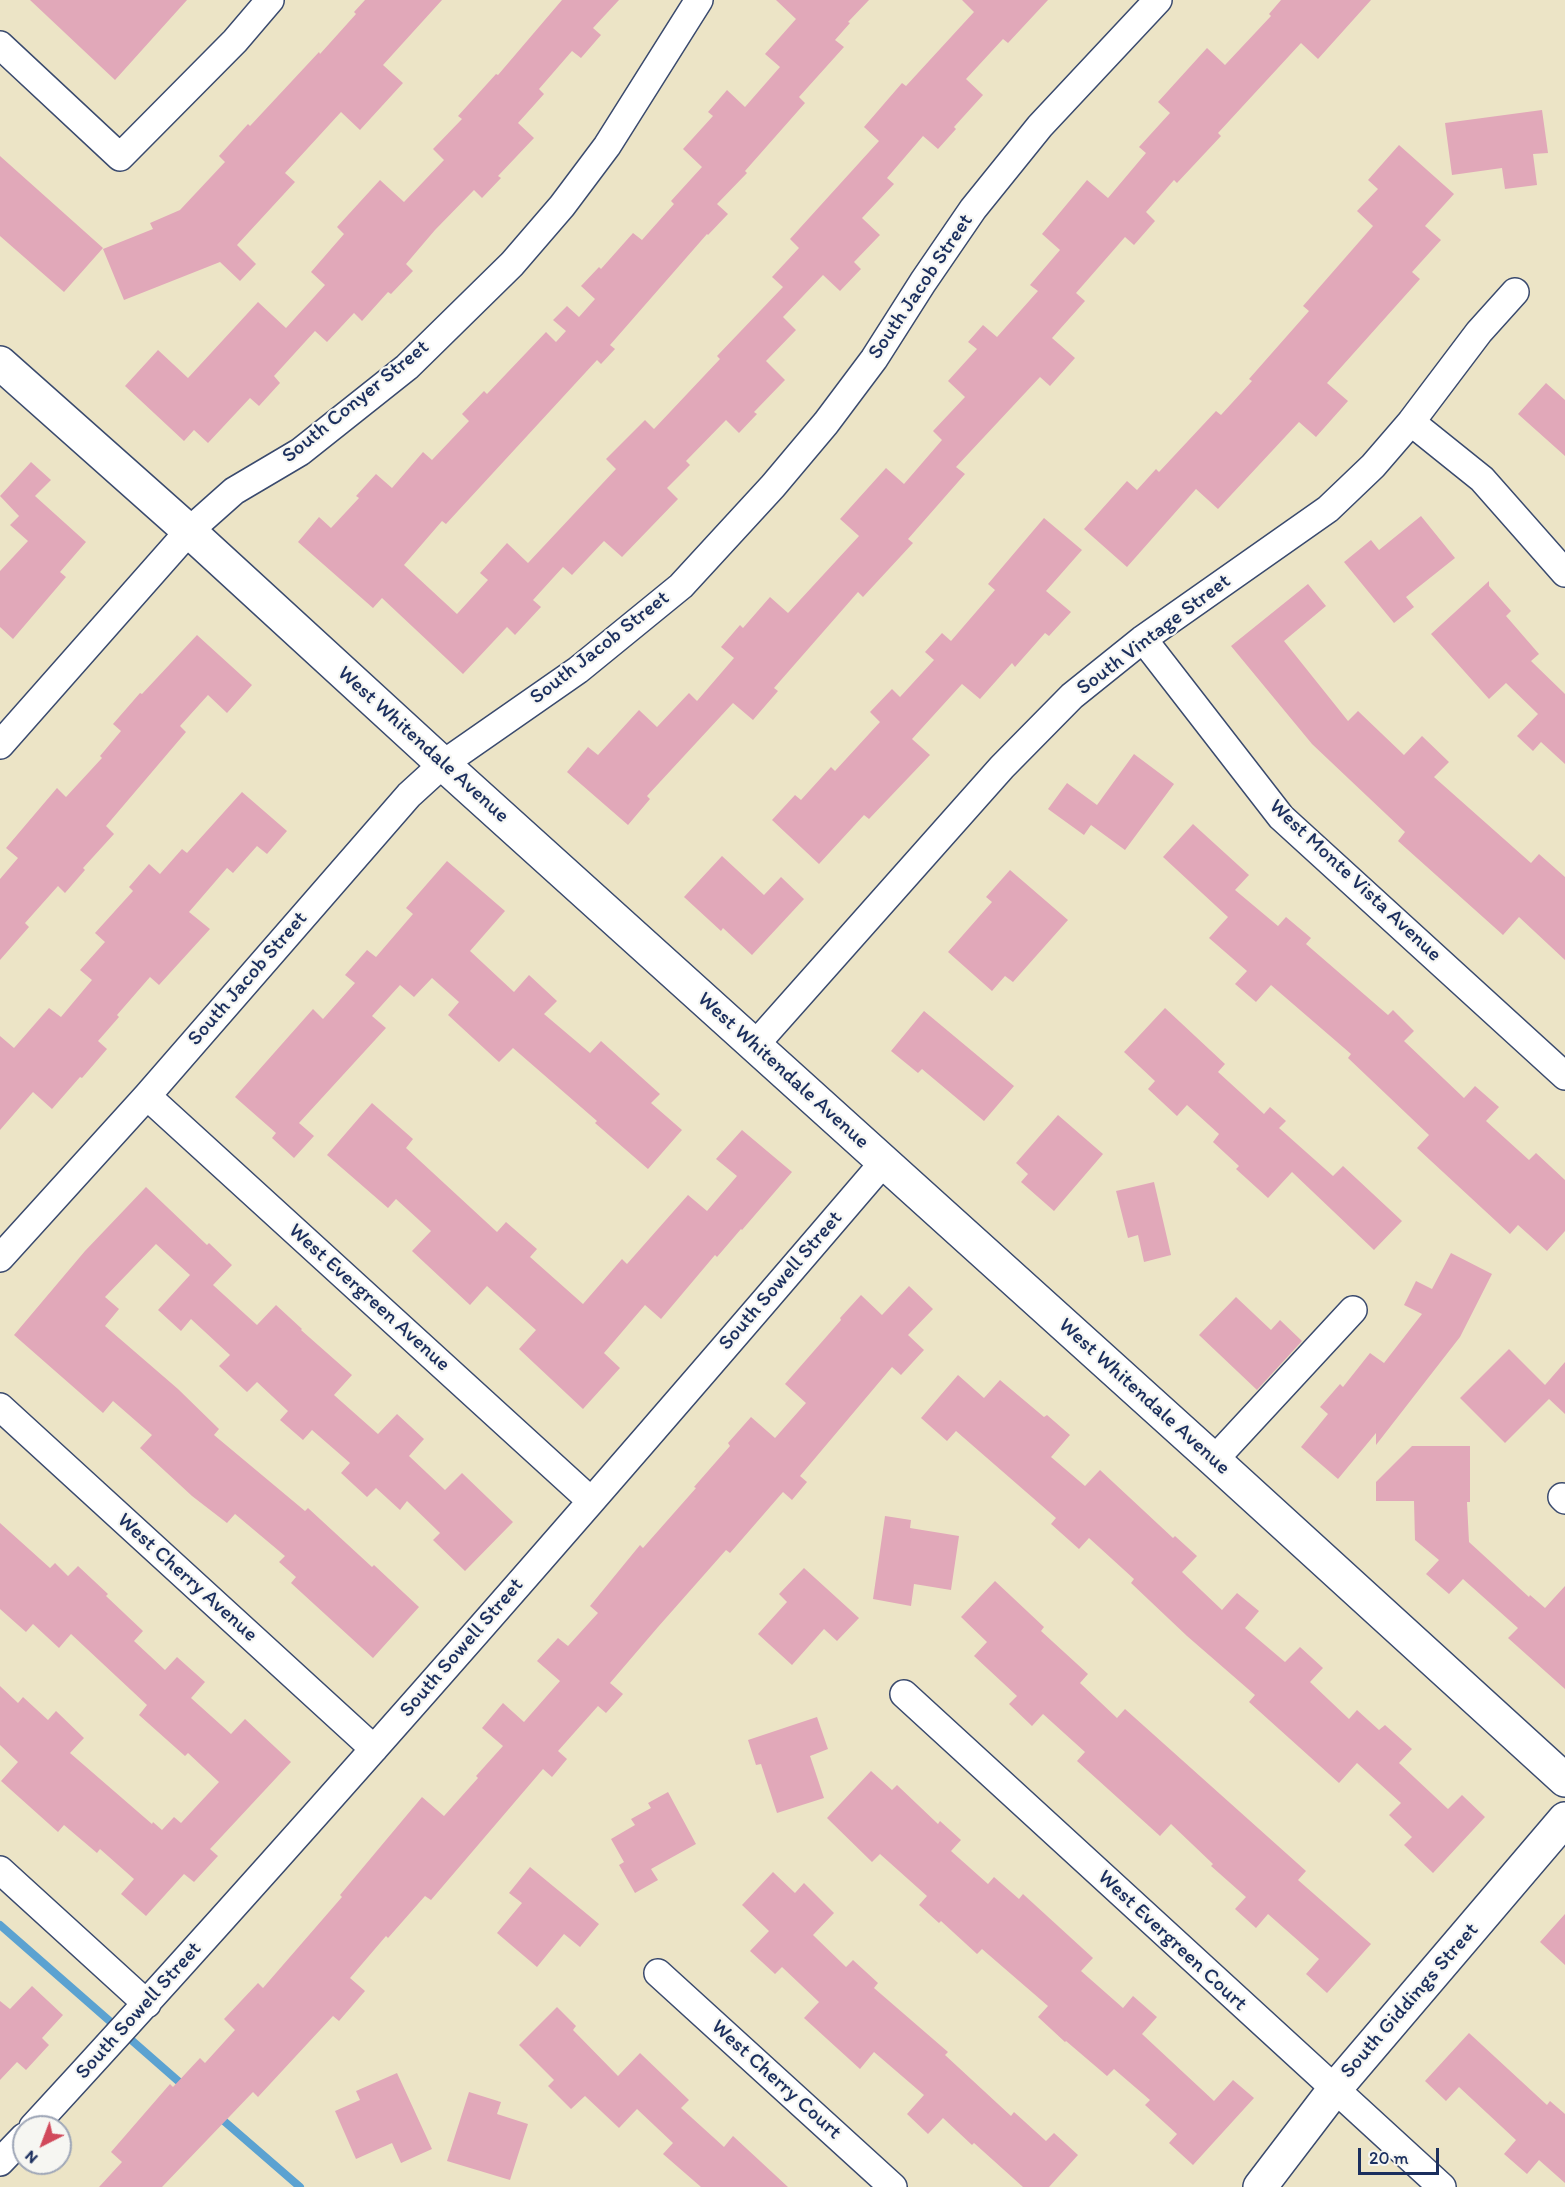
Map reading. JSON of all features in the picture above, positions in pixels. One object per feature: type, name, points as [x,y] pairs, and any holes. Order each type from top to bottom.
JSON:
[{"type":"street","points":[[0,45],[120,157],[235,41],[270,0]]},
{"type":"street","name":"South Conyer Street","points":[[0,745],[189,531],[234,491],[300,452],[407,367],[512,264],[562,206],[607,146],[699,0]]},
{"type":"street","name":"South Jacob Street","points":[[0,1258],[147,1096],[409,795],[443,764],[578,670],[681,586],[773,486],[826,423],[874,359],[923,282],[974,209],[1040,126],[1158,0]]},
{"type":"street","name":"South Vintage Street","points":[[755,1045],[1002,767],[1072,696],[1143,639],[1328,509],[1373,466],[1411,422],[1479,332],[1515,292]]},
{"type":"street","name":"West Whitendale Avenue","points":[[0,363],[189,531],[443,764],[1565,1780]]},
{"type":"street","points":[[1411,422],[1482,479],[1565,573]]},
{"type":"street","name":"West Monte Vista Avenue","points":[[1143,639],[1281,817],[1565,1076]]},
{"type":"street","name":"West Evergreen Avenue","points":[[147,1096],[590,1500]]},
{"type":"street","name":"South Sowell Street","points":[[44,2115],[147,2004],[374,1749],[883,1163]]},
{"type":"street","points":[[1214,1460],[1353,1310]]},
{"type":"street","name":"West Cherry Avenue","points":[[0,1407],[374,1749]]},
{"type":"street","name":"West Evergreen Court","points":[[904,1694],[1442,2187]]},
{"type":"street","name":"South Giddings Street","points":[[1260,2187],[1334,2090],[1565,1819]]},
{"type":"street","points":[[0,1870],[147,2004]]},
{"type":"street","name":"West Cherry Court","points":[[658,1973],[893,2187]]},
{"type":"street","points":[[0,2162],[12,2150]]},
{"type":"building","points":[[30,0],[187,0],[115,80]]},
{"type":"building","points":[[365,0],[442,0],[383,65],[403,83],[360,130],[341,112],[285,173],[295,182],[237,245],[256,264],[240,281],[220,262],[124,300],[103,249],[153,229],[150,223],[180,210],[225,162],[219,156],[319,52],[320,54],[356,14],[354,12]]},
{"type":"building","points":[[562,0],[619,0],[593,28],[601,35],[581,58],[572,51],[539,89],[544,94],[518,123],[534,138],[498,176],[501,178],[482,198],[474,190],[435,230],[406,264],[413,271],[391,294],[388,292],[362,321],[354,313],[327,342],[315,331],[274,376],[280,383],[259,406],[250,398],[208,443],[194,430],[184,441],[125,386],[158,350],[188,378],[258,302],[286,328],[325,285],[311,272],[344,234],[337,227],[380,180],[404,202],[444,160],[433,149],[462,119],[458,116],[496,74],[498,75]]},
{"type":"building","points":[[776,0],[869,0],[835,40],[844,47],[799,97],[805,103],[745,171],[747,173],[717,204],[728,214],[707,234],[610,345],[615,349],[601,364],[597,360],[446,524],[442,521],[404,565],[457,614],[488,580],[480,573],[507,543],[528,563],[616,469],[606,459],[645,420],[654,429],[720,359],[717,356],[783,287],[772,277],[799,248],[790,239],[879,141],[864,127],[902,83],[906,86],[974,12],[962,0],[1048,0],[1008,43],[1003,39],[966,79],[983,95],[938,149],[923,136],[887,178],[894,184],[862,218],[880,235],[854,262],[861,269],[840,291],[823,275],[783,317],[796,330],[766,361],[785,380],[754,412],[757,414],[739,433],[726,420],[686,461],[690,465],[667,488],[678,499],[622,557],[604,541],[572,575],[563,567],[533,600],[541,607],[515,635],[507,627],[463,674],[382,598],[373,608],[298,542],[319,517],[331,528],[359,498],[356,496],[376,474],[392,488],[423,452],[432,460],[469,421],[462,414],[484,391],[487,394],[546,332],[556,342],[566,331],[553,320],[567,306],[579,317],[595,299],[581,286],[599,267],[601,269],[633,233],[642,240],[674,204],[671,201],[702,167],[683,149],[713,116],[708,112],[727,90],[745,107],[780,67],[765,54],[796,19]]},
{"type":"building","points":[[1281,0],[1371,0],[1318,59],[1301,43],[1218,133],[1221,136],[1177,183],[1174,180],[1146,212],[1155,221],[1134,245],[1125,237],[1076,293],[1085,301],[1052,338],[1075,358],[1050,386],[1040,377],[956,467],[965,474],[908,539],[913,543],[863,597],[858,592],[774,688],[778,691],[753,720],[733,703],[647,796],[650,799],[628,825],[567,772],[588,747],[598,755],[639,710],[657,727],[689,693],[697,701],[734,658],[721,647],[740,625],[743,628],[770,597],[788,613],[859,536],[840,519],[886,468],[904,484],[942,440],[933,431],[965,397],[948,381],[977,349],[968,342],[983,325],[997,337],[1038,291],[1030,285],[1060,250],[1042,234],[1087,180],[1108,198],[1146,153],[1139,147],[1170,113],[1158,102],[1207,48],[1225,65],[1271,16],[1269,14]]},
{"type":"building","points":[[1542,110],[1548,153],[1533,154],[1537,185],[1505,189],[1502,168],[1452,175],[1445,123]]},
{"type":"building","points":[[1399,145],[1454,194],[1425,226],[1441,240],[1412,272],[1420,279],[1327,383],[1348,401],[1316,437],[1299,422],[1218,509],[1196,489],[1127,567],[1084,529],[1127,481],[1137,490],[1156,469],[1159,472],[1216,411],[1221,415],[1252,381],[1249,379],[1309,311],[1303,306],[1373,226],[1357,211],[1378,189],[1368,180]]},
{"type":"building","points":[[0,156],[103,248],[64,292],[0,236]]},
{"type":"building","points":[[1546,383],[1565,400],[1565,456],[1518,414]]},
{"type":"building","points":[[31,462],[51,480],[35,496],[86,542],[60,572],[66,577],[13,639],[0,627],[0,571],[28,541],[10,525],[19,516],[0,496]]},
{"type":"building","points":[[1421,516],[1455,558],[1406,597],[1414,607],[1394,623],[1344,562],[1371,540],[1379,550]]},
{"type":"building","points":[[1044,518],[1082,550],[1046,591],[1071,612],[1049,636],[1045,633],[1015,667],[1012,663],[980,699],[962,684],[912,739],[930,755],[869,819],[864,815],[819,864],[772,820],[795,795],[801,800],[831,767],[835,771],[880,722],[870,712],[892,689],[900,697],[934,660],[925,652],[942,633],[951,641],[995,590],[988,584]]},
{"type":"building","points":[[1489,581],[1489,586],[1511,611],[1506,616],[1539,654],[1531,661],[1565,694],[1565,764],[1541,742],[1533,751],[1517,736],[1538,714],[1506,683],[1489,699],[1431,634]]},
{"type":"building","points":[[1308,584],[1326,606],[1284,641],[1348,721],[1358,711],[1404,755],[1422,736],[1449,762],[1434,777],[1531,863],[1539,854],[1565,877],[1565,960],[1519,917],[1503,935],[1398,841],[1405,832],[1312,744],[1231,646]]},
{"type":"building","points":[[197,635],[252,685],[227,713],[208,695],[180,726],[186,732],[106,826],[114,834],[83,868],[85,870],[65,893],[58,886],[25,923],[29,927],[0,960],[0,879],[18,858],[6,848],[57,788],[66,797],[102,758],[100,756],[121,731],[113,724]]},
{"type":"building","points":[[1134,754],[1174,784],[1125,850],[1091,825],[1084,835],[1048,809],[1067,783],[1097,805]]},
{"type":"building","points":[[242,792],[287,831],[267,854],[257,846],[233,873],[227,868],[189,912],[210,929],[159,985],[150,977],[117,1015],[119,1017],[98,1041],[107,1049],[82,1078],[80,1077],[52,1109],[33,1092],[0,1130],[0,1036],[14,1048],[49,1008],[61,1017],[92,980],[80,970],[105,942],[95,933],[133,891],[129,887],[149,864],[160,874],[182,849],[187,853]]},
{"type":"building","points":[[1193,824],[1249,875],[1235,890],[1278,926],[1286,917],[1311,938],[1306,944],[1388,1015],[1393,1010],[1414,1031],[1404,1041],[1464,1098],[1475,1086],[1499,1107],[1486,1121],[1529,1160],[1536,1153],[1565,1180],[1565,1231],[1547,1251],[1518,1225],[1510,1234],[1417,1148],[1429,1135],[1348,1058],[1351,1054],[1271,985],[1256,1002],[1235,984],[1247,971],[1209,938],[1228,917],[1163,857]]},
{"type":"building","points":[[722,856],[764,895],[781,877],[804,899],[752,955],[723,928],[721,931],[684,897]]},
{"type":"building","points":[[447,861],[505,911],[470,951],[514,992],[529,975],[557,1001],[544,1014],[590,1053],[601,1041],[660,1094],[651,1103],[682,1130],[648,1169],[513,1048],[499,1062],[448,1015],[459,1002],[432,978],[414,997],[400,985],[372,1016],[386,1028],[299,1123],[314,1136],[294,1158],[272,1138],[276,1133],[235,1097],[313,1009],[323,1019],[355,983],[345,975],[367,950],[376,957],[413,914],[406,908]]},
{"type":"building","points":[[1010,870],[1068,920],[1013,982],[1005,976],[992,991],[948,952],[992,902],[986,897]]},
{"type":"building","points":[[1165,1008],[1225,1064],[1218,1072],[1264,1114],[1270,1107],[1286,1121],[1279,1128],[1333,1176],[1343,1166],[1402,1221],[1374,1250],[1292,1172],[1268,1198],[1236,1169],[1239,1166],[1213,1142],[1219,1134],[1187,1105],[1177,1116],[1148,1089],[1155,1081],[1124,1052]]},
{"type":"building","points":[[924,1011],[1014,1086],[984,1121],[922,1069],[918,1073],[891,1051]]},
{"type":"building","points":[[372,1103],[413,1139],[406,1148],[497,1232],[506,1222],[537,1249],[530,1257],[583,1304],[622,1259],[627,1264],[688,1195],[707,1211],[737,1176],[716,1159],[742,1130],[792,1172],[717,1257],[715,1255],[661,1319],[645,1305],[604,1353],[620,1368],[583,1409],[519,1349],[536,1330],[487,1286],[470,1305],[412,1251],[431,1231],[396,1199],[388,1208],[327,1155]]},
{"type":"building","points":[[1058,1115],[1103,1154],[1054,1211],[1021,1182],[1028,1174],[1016,1163]]},
{"type":"building","points":[[1154,1182],[1171,1255],[1144,1262],[1138,1235],[1128,1238],[1116,1191]]},
{"type":"building","points":[[146,1187],[207,1245],[209,1243],[232,1265],[213,1285],[257,1325],[276,1305],[352,1375],[334,1395],[378,1434],[397,1414],[424,1439],[409,1456],[445,1490],[462,1473],[513,1522],[465,1571],[433,1540],[440,1533],[407,1501],[400,1510],[376,1488],[367,1497],[341,1473],[350,1463],[312,1430],[303,1440],[280,1420],[288,1411],[257,1382],[247,1392],[219,1366],[230,1355],[191,1319],[181,1331],[158,1310],[190,1275],[156,1244],[105,1297],[119,1309],[105,1326],[178,1389],[219,1429],[214,1435],[305,1511],[308,1508],[419,1607],[373,1658],[291,1583],[296,1577],[279,1562],[285,1556],[235,1514],[227,1523],[192,1496],[140,1448],[152,1435],[113,1401],[103,1413],[14,1335],[85,1251]]},
{"type":"building","points":[[1451,1253],[1492,1274],[1460,1337],[1376,1445],[1376,1433],[1338,1479],[1301,1447],[1328,1414],[1320,1407],[1340,1384],[1343,1387],[1370,1353],[1384,1363],[1422,1314],[1404,1305],[1416,1281],[1432,1289]]},
{"type":"building","points":[[909,1286],[933,1309],[908,1335],[924,1350],[901,1375],[892,1367],[800,1476],[807,1482],[792,1500],[783,1492],[730,1553],[726,1550],[658,1627],[610,1683],[623,1694],[606,1713],[598,1706],[558,1751],[567,1759],[552,1777],[543,1769],[431,1900],[425,1896],[388,1938],[386,1936],[350,1978],[365,1991],[339,2021],[333,2016],[258,2097],[253,2092],[162,2187],[99,2187],[122,2162],[111,2152],[170,2084],[173,2087],[200,2058],[205,2063],[235,2030],[224,2019],[258,1983],[263,1988],[342,1897],[340,1895],[422,1797],[444,1816],[478,1778],[476,1776],[503,1746],[482,1728],[503,1703],[524,1722],[560,1681],[537,1661],[558,1638],[568,1646],[598,1613],[590,1606],[640,1545],[643,1548],[696,1488],[694,1487],[730,1446],[728,1443],[751,1417],[775,1438],[806,1403],[785,1384],[841,1320],[840,1318],[861,1295],[882,1315]]},
{"type":"building","points":[[1236,1297],[1271,1330],[1280,1320],[1302,1341],[1257,1390],[1199,1335]]},
{"type":"building","points":[[1509,1349],[1545,1385],[1565,1362],[1565,1414],[1549,1399],[1505,1443],[1460,1398]]},
{"type":"building","points":[[958,1375],[984,1398],[1000,1380],[1044,1417],[1047,1415],[1070,1435],[1051,1457],[1085,1486],[1100,1470],[1173,1538],[1175,1536],[1197,1556],[1182,1572],[1222,1610],[1237,1593],[1259,1611],[1245,1628],[1285,1662],[1300,1647],[1323,1668],[1310,1682],[1349,1719],[1357,1710],[1379,1730],[1385,1725],[1412,1749],[1399,1763],[1448,1809],[1462,1795],[1485,1817],[1433,1873],[1404,1845],[1412,1837],[1389,1815],[1401,1803],[1357,1763],[1339,1783],[1249,1702],[1255,1695],[1187,1636],[1131,1583],[1134,1579],[1089,1538],[1079,1549],[1051,1524],[1056,1518],[956,1431],[947,1441],[921,1418]]},
{"type":"building","points":[[1412,1446],[1470,1446],[1470,1502],[1467,1502],[1469,1542],[1529,1597],[1530,1595],[1545,1608],[1565,1586],[1565,1689],[1508,1638],[1518,1628],[1463,1579],[1449,1594],[1426,1574],[1439,1560],[1415,1540],[1414,1501],[1376,1501],[1376,1482]]},
{"type":"building","points":[[885,1516],[911,1520],[910,1528],[959,1536],[951,1590],[914,1584],[911,1606],[873,1599]]},
{"type":"building","points":[[0,1523],[50,1568],[55,1563],[68,1576],[78,1566],[143,1631],[134,1641],[165,1670],[177,1657],[205,1682],[191,1698],[231,1734],[245,1719],[291,1762],[210,1849],[218,1856],[194,1882],[184,1874],[146,1916],[121,1894],[134,1879],[100,1849],[97,1853],[64,1825],[58,1832],[1,1781],[18,1762],[0,1745],[0,1686],[18,1703],[23,1697],[48,1720],[56,1711],[84,1738],[70,1753],[152,1824],[153,1822],[162,1830],[174,1817],[181,1823],[219,1782],[188,1753],[185,1756],[139,1715],[147,1705],[71,1634],[59,1648],[33,1624],[26,1632],[0,1609]]},
{"type":"building","points":[[804,1568],[859,1618],[837,1641],[824,1629],[792,1665],[758,1634],[787,1602],[779,1594]]},
{"type":"building","points":[[995,1581],[1044,1627],[1041,1631],[1088,1674],[1080,1683],[1117,1718],[1125,1709],[1306,1871],[1298,1880],[1371,1944],[1327,1993],[1306,1974],[1319,1959],[1268,1914],[1256,1928],[1235,1909],[1246,1897],[1211,1866],[1213,1864],[1171,1824],[1160,1836],[1077,1761],[1085,1752],[1043,1714],[1032,1726],[1009,1704],[1017,1696],[974,1656],[987,1642],[961,1617]]},
{"type":"building","points":[[817,1717],[828,1749],[810,1756],[824,1798],[777,1813],[761,1764],[756,1765],[748,1740]]},
{"type":"building","points":[[871,1771],[892,1790],[897,1785],[938,1824],[940,1821],[961,1840],[951,1851],[988,1884],[994,1877],[1019,1899],[1023,1894],[1093,1958],[1081,1971],[1123,2008],[1133,1996],[1157,2017],[1142,2034],[1214,2101],[1233,2080],[1254,2098],[1193,2165],[1169,2143],[1177,2134],[1145,2105],[1150,2100],[1114,2069],[1107,2076],[1065,2042],[1038,2017],[1048,2006],[982,1949],[977,1954],[941,1921],[939,1923],[919,1905],[927,1896],[880,1854],[872,1862],[827,1818]]},
{"type":"building","points":[[668,1792],[696,1844],[651,1869],[658,1880],[635,1893],[619,1865],[624,1862],[611,1839],[635,1825],[631,1819],[651,1808],[648,1803]]},
{"type":"building","points":[[530,1867],[599,1924],[580,1947],[564,1934],[537,1967],[497,1933],[522,1903],[509,1893]]},
{"type":"building","points":[[773,1872],[795,1893],[804,1883],[834,1913],[813,1935],[846,1967],[853,1960],[878,1983],[874,1988],[948,2052],[945,2055],[1011,2116],[1014,2112],[1046,2141],[1054,2133],[1078,2155],[1049,2187],[1023,2187],[943,2118],[928,2134],[907,2114],[924,2095],[874,2052],[860,2069],[804,2018],[819,2002],[782,1967],[775,1974],[750,1951],[769,1931],[742,1905]]},
{"type":"building","points":[[1565,1914],[1565,1965],[1540,1942]]},
{"type":"building","points":[[32,1986],[63,2015],[42,2038],[49,2045],[26,2070],[17,2062],[0,2080],[0,2001],[10,2009]]},
{"type":"building","points":[[557,2007],[576,2026],[573,2030],[618,2076],[640,2053],[689,2100],[681,2108],[724,2147],[733,2136],[788,2187],[701,2187],[663,2154],[673,2143],[637,2109],[619,2128],[585,2096],[571,2109],[548,2086],[554,2080],[519,2045]]},
{"type":"building","points":[[1469,2033],[1547,2105],[1550,2101],[1565,2114],[1565,2183],[1539,2160],[1527,2174],[1504,2154],[1516,2140],[1459,2087],[1446,2101],[1425,2081]]},
{"type":"building","points":[[397,2073],[432,2149],[401,2163],[392,2143],[356,2159],[335,2111],[360,2100],[356,2091]]},
{"type":"building","points":[[469,2092],[501,2102],[497,2114],[528,2124],[510,2180],[447,2161]]},
{"type":"waterway","points":[[0,1925],[185,2087]]},
{"type":"waterway","points":[[217,2115],[300,2187]]}]
